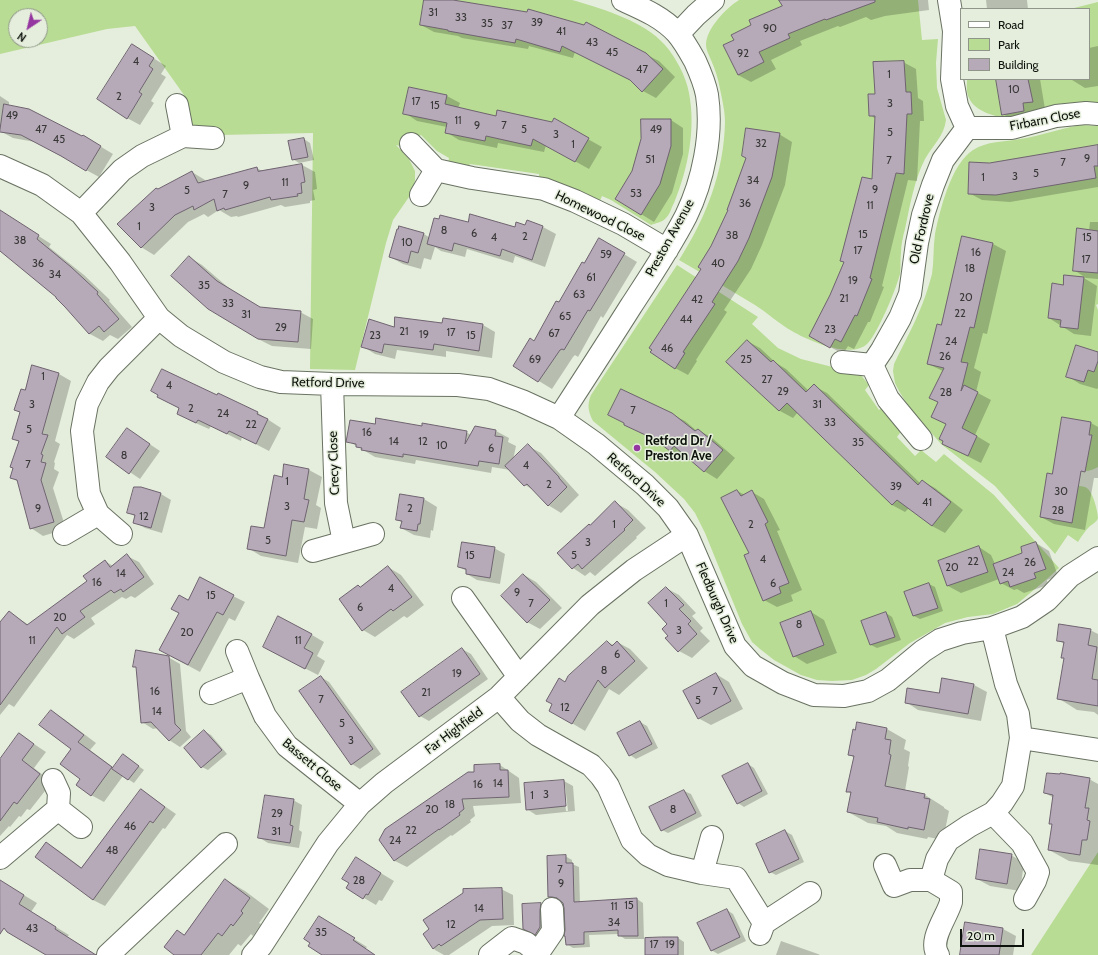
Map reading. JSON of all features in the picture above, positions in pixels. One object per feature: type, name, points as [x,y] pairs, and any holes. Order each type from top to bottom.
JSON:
[{"type":"street","name":"Preston Avenue","points":[[559,418],[667,250],[686,215],[700,178],[706,151],[708,121],[707,95],[700,73],[690,53],[678,34],[657,17],[623,0]]},
{"type":"street","points":[[678,34],[713,0]]},
{"type":"street","points":[[949,0],[954,31],[952,79],[957,106],[967,128]]},
{"type":"street","points":[[176,105],[183,136]]},
{"type":"street","name":"Firbarn Close","points":[[967,128],[1012,128],[1056,116],[1086,113],[1098,114]]},
{"type":"street","name":"Old Fordrove","points":[[872,365],[900,318],[910,294],[918,236],[932,185],[943,160],[967,128]]},
{"type":"street","points":[[81,214],[122,170],[142,156],[183,136],[213,138]]},
{"type":"street","points":[[411,144],[436,170],[421,195]]},
{"type":"street","name":"Retford Drive","points":[[0,166],[42,185],[81,214],[120,262],[159,318],[204,352],[243,371],[280,382],[458,385],[489,389],[522,401],[559,418],[596,444],[645,485],[668,508],[687,535]]},
{"type":"street","name":"Homewood Close","points":[[436,170],[472,178],[544,190],[575,202],[622,224],[667,250]]},
{"type":"street","points":[[121,534],[98,514],[89,494],[82,431],[87,404],[98,382],[109,368],[159,318]]},
{"type":"street","points":[[842,362],[856,365],[872,365],[888,400],[921,439]]},
{"type":"street","name":"Crecy Close","points":[[332,384],[336,504],[344,542]]},
{"type":"street","points":[[64,534],[98,514]]},
{"type":"street","points":[[313,551],[373,534]]},
{"type":"street","name":"Fledburgh Drive","points":[[687,535],[735,646],[753,666],[783,683],[814,695],[844,696],[868,691],[888,680],[923,651],[940,640],[962,633],[992,628],[1022,617],[1047,600],[1070,576],[1098,558]]},
{"type":"street","name":"Far Highfield","points":[[262,952],[328,843],[360,804],[384,783],[499,697],[590,606],[634,570],[687,535]]},
{"type":"street","points":[[463,598],[520,677]]},
{"type":"street","points":[[931,880],[938,859],[948,840],[969,826],[993,813],[1002,803],[1013,786],[1022,738],[1018,714],[1006,684],[992,628]]},
{"type":"street","name":"Bassett Close","points":[[237,651],[265,716],[287,746],[360,804]]},
{"type":"street","points":[[212,693],[248,678]]},
{"type":"street","points":[[499,697],[520,721],[538,735],[591,765],[608,786],[632,840],[648,855],[668,865],[702,873],[736,878],[762,928],[810,893]]},
{"type":"street","points":[[1022,738],[1098,750]]},
{"type":"street","points":[[0,858],[58,809],[59,793],[53,780]]},
{"type":"street","points":[[58,809],[81,827]]},
{"type":"street","points":[[993,813],[1022,843],[1038,872],[1035,881],[1025,899]]},
{"type":"street","points":[[702,873],[712,837]]},
{"type":"street","points":[[108,955],[226,844]]},
{"type":"street","points":[[885,865],[894,886],[910,880],[931,880],[951,892],[950,903],[934,945],[938,955]]},
{"type":"street","points":[[490,955],[512,938],[526,943],[538,953],[553,931],[552,909]]},
{"type":"green space","points":[[0,0],[572,0],[624,17],[646,29],[665,45],[677,61],[688,87],[691,107],[691,135],[687,163],[679,190],[667,217],[661,222],[651,225],[611,200],[602,196],[599,203],[539,179],[539,174],[470,164],[467,169],[448,163],[449,158],[437,151],[421,135],[404,147],[396,145],[409,159],[415,171],[415,181],[409,197],[393,220],[355,370],[310,369],[313,133],[219,135],[214,129],[193,126],[184,95],[135,26],[107,29],[48,43],[48,8],[8,8],[8,48],[26,48],[0,54]]},
{"type":"green space","points":[[739,0],[918,0],[922,40],[938,39],[936,63],[937,88],[946,120],[945,126],[941,136],[925,159],[915,184],[902,241],[900,274],[895,289],[887,310],[877,329],[868,343],[861,348],[852,350],[830,347],[799,335],[755,305],[679,260],[697,228],[712,194],[724,141],[725,122],[723,105],[714,67],[706,49],[707,39],[713,26],[728,8]]},
{"type":"green space","points":[[1098,2],[1098,103],[1087,102],[1010,118],[999,117],[986,113],[972,103],[967,93],[967,80],[1090,80],[1090,8],[1074,8]]},
{"type":"green space","points":[[1082,125],[1098,126],[1098,304],[1096,305],[1098,310],[1098,467],[1088,471],[1079,470],[1076,486],[1087,488],[1090,491],[1095,503],[1098,518],[1096,522],[1086,530],[1078,542],[1068,535],[1055,554],[995,486],[941,444],[909,407],[895,383],[893,371],[894,364],[915,321],[926,294],[932,274],[935,234],[943,201],[958,166],[973,150],[984,145],[1028,138]]},
{"type":"green space","points":[[677,265],[758,317],[752,324],[778,348],[801,359],[860,374],[869,385],[865,390],[879,410],[884,406],[902,430],[897,437],[915,456],[921,450],[936,462],[944,454],[994,495],[1059,568],[1017,604],[993,614],[968,617],[945,623],[910,643],[876,669],[866,675],[852,680],[817,680],[801,675],[774,660],[760,649],[752,642],[742,624],[705,533],[695,513],[684,499],[655,472],[593,421],[589,411],[591,395]]},
{"type":"green space","points":[[1098,852],[1098,955],[1031,955]]},
{"type":"building","points":[[424,0],[453,0],[527,12],[528,9],[584,25],[586,22],[646,53],[663,69],[642,92],[630,80],[562,46],[560,52],[516,39],[515,43],[420,25]]},
{"type":"building","points":[[779,0],[875,0],[875,2],[826,20],[825,19],[788,34],[790,38],[759,52],[764,62],[738,75],[723,45],[734,40],[731,35],[751,25],[749,20],[782,6]]},
{"type":"building","points":[[132,44],[154,58],[149,66],[153,69],[139,92],[142,94],[127,119],[97,99]]},
{"type":"building","points":[[904,61],[906,92],[911,92],[912,114],[907,114],[904,174],[896,173],[870,278],[872,279],[857,316],[855,315],[841,342],[835,339],[830,348],[809,336],[830,295],[844,262],[840,261],[862,177],[872,179],[875,116],[869,116],[868,94],[875,94],[873,62]]},
{"type":"building","points":[[996,80],[1028,80],[1033,102],[1023,103],[1024,111],[1002,115]]},
{"type":"building","points":[[409,87],[447,95],[445,104],[496,116],[497,110],[552,122],[554,118],[589,138],[575,162],[533,139],[531,146],[486,136],[485,141],[445,133],[447,123],[403,114]]},
{"type":"building","points":[[4,104],[29,109],[82,136],[83,135],[101,146],[86,171],[21,135],[0,132]]},
{"type":"building","points":[[641,119],[671,119],[671,146],[660,184],[641,215],[615,199],[632,171],[641,139]]},
{"type":"building","points":[[746,128],[780,133],[772,177],[749,238],[738,261],[712,302],[715,304],[683,352],[685,353],[675,369],[650,352],[652,350],[649,348],[701,269],[698,267],[711,246],[728,210],[746,158],[742,156]]},
{"type":"building","points":[[304,138],[308,157],[292,160],[288,141]]},
{"type":"building","points":[[1098,145],[1098,166],[1094,166],[1096,178],[996,195],[968,194],[969,162],[989,163]]},
{"type":"building","points":[[302,164],[305,182],[301,183],[302,193],[297,194],[298,196],[271,200],[270,197],[217,211],[214,199],[194,210],[193,206],[175,215],[141,248],[117,224],[156,188],[158,189],[192,171],[198,183],[257,167],[258,171]]},
{"type":"building","points":[[0,210],[39,235],[37,239],[98,292],[97,294],[119,319],[104,332],[99,326],[89,334],[56,297],[0,251]]},
{"type":"building","points":[[470,214],[515,227],[516,222],[525,225],[527,220],[543,226],[532,260],[502,249],[500,256],[454,243],[452,251],[427,244],[434,218],[439,219],[440,215],[468,222]]},
{"type":"building","points":[[399,226],[424,233],[418,253],[411,251],[408,263],[389,257]]},
{"type":"building","points":[[1077,228],[1098,231],[1098,273],[1073,271]]},
{"type":"building","points":[[962,236],[993,243],[974,328],[970,327],[961,362],[968,363],[961,391],[964,385],[978,392],[962,428],[977,436],[968,456],[942,444],[943,441],[939,439],[946,424],[931,417],[938,402],[929,398],[944,368],[927,364],[937,324],[941,325]]},
{"type":"building","points":[[599,238],[625,253],[590,311],[588,310],[564,350],[560,350],[538,382],[513,366],[530,338],[534,341],[556,301],[559,302],[582,262],[584,263]]},
{"type":"building","points":[[189,256],[217,281],[260,307],[301,311],[298,342],[258,339],[208,309],[171,276]]},
{"type":"building","points":[[1064,275],[1084,277],[1078,329],[1060,327],[1061,320],[1048,318],[1052,283],[1063,285]]},
{"type":"building","points":[[395,317],[442,323],[443,318],[483,324],[479,351],[434,344],[433,350],[384,344],[382,353],[361,347],[369,319],[394,327]]},
{"type":"building","points":[[747,340],[771,362],[773,360],[806,392],[814,384],[918,485],[922,480],[951,502],[932,526],[897,500],[892,505],[787,403],[779,411],[726,362]]},
{"type":"building","points":[[1076,345],[1098,352],[1098,361],[1094,372],[1088,370],[1084,382],[1066,377]]},
{"type":"building","points":[[32,365],[59,373],[42,434],[48,435],[41,454],[43,455],[41,462],[46,463],[41,480],[54,522],[30,529],[17,480],[10,478],[13,468],[10,467],[19,441],[12,439],[20,412],[14,410],[21,389],[25,390]]},
{"type":"building","points":[[162,369],[217,395],[218,393],[258,412],[257,414],[268,419],[256,444],[229,431],[227,434],[198,420],[196,423],[177,414],[179,408],[157,397],[158,395],[151,391]]},
{"type":"building","points":[[621,389],[672,413],[695,431],[698,429],[723,450],[704,472],[674,446],[670,451],[654,439],[624,425],[624,423],[608,415]]},
{"type":"building","points":[[1062,417],[1091,422],[1089,435],[1092,435],[1085,472],[1081,471],[1072,523],[1040,517],[1047,473],[1052,474]]},
{"type":"building","points":[[376,418],[422,426],[422,423],[467,431],[465,444],[475,426],[496,430],[495,436],[503,437],[499,464],[479,461],[478,466],[403,454],[403,457],[361,450],[362,448],[356,447],[356,444],[346,442],[350,420],[375,424]]},
{"type":"building","points":[[127,428],[150,444],[129,474],[106,457]]},
{"type":"building","points":[[528,444],[567,487],[548,506],[527,484],[524,486],[505,466]]},
{"type":"building","points":[[284,464],[309,469],[304,499],[309,500],[304,522],[292,520],[286,556],[247,549],[251,526],[264,528],[274,475],[282,477]]},
{"type":"building","points":[[134,487],[141,487],[161,493],[151,528],[133,523],[135,515],[127,513]]},
{"type":"building","points":[[737,490],[741,496],[752,490],[768,522],[765,524],[789,583],[779,587],[781,593],[763,601],[744,555],[749,553],[721,498]]},
{"type":"building","points":[[400,494],[424,498],[420,524],[418,524],[417,531],[400,528],[402,521],[396,520]]},
{"type":"building","points":[[615,501],[633,520],[624,529],[625,530],[582,569],[578,564],[572,569],[557,553]]},
{"type":"building","points":[[462,542],[495,547],[490,578],[466,574],[466,569],[458,567]]},
{"type":"building","points":[[1036,542],[1046,569],[1034,573],[1036,578],[1010,587],[1008,581],[1000,584],[993,564],[1022,553],[1021,547]]},
{"type":"building","points":[[979,546],[988,572],[947,586],[938,561]]},
{"type":"building","points":[[127,554],[144,577],[123,592],[121,589],[114,593],[111,590],[80,611],[85,617],[62,634],[57,627],[0,705],[0,622],[9,611],[27,625],[87,581],[83,576],[105,560],[110,567]]},
{"type":"building","points":[[388,566],[412,597],[393,611],[391,609],[362,631],[339,599],[358,585],[360,587]]},
{"type":"building","points":[[523,574],[550,600],[527,623],[501,596]]},
{"type":"building","points":[[200,577],[234,595],[223,615],[217,612],[188,665],[159,650],[179,613],[171,609],[179,595],[188,600]]},
{"type":"building","points":[[929,583],[938,608],[913,616],[904,592]]},
{"type":"building","points":[[666,587],[684,605],[679,609],[691,621],[688,624],[697,634],[678,652],[665,638],[668,636],[662,629],[667,624],[648,603]]},
{"type":"building","points":[[811,611],[824,645],[793,657],[780,623]]},
{"type":"building","points":[[886,612],[895,637],[870,645],[861,621]]},
{"type":"building","points":[[278,616],[312,634],[304,648],[313,653],[305,669],[263,647]]},
{"type":"building","points":[[1059,624],[1091,629],[1088,645],[1097,647],[1092,679],[1098,680],[1098,706],[1057,699],[1064,658],[1061,658],[1064,642],[1057,641]]},
{"type":"building","points":[[607,641],[612,646],[617,641],[635,661],[605,688],[598,680],[572,724],[549,711],[552,704],[546,701],[559,678],[565,682],[568,676]]},
{"type":"building","points":[[462,648],[480,674],[419,717],[401,692]]},
{"type":"building","points":[[136,650],[169,656],[175,724],[181,730],[169,741],[151,722],[141,723],[136,667],[133,667]]},
{"type":"building","points":[[716,673],[731,701],[698,719],[683,691]]},
{"type":"building","points":[[321,676],[373,749],[351,765],[299,691]]},
{"type":"building","points":[[942,678],[974,684],[968,714],[905,703],[907,688],[939,693]]},
{"type":"building","points":[[51,710],[84,735],[78,742],[112,767],[91,796],[76,785],[80,779],[60,764],[71,749],[39,725]]},
{"type":"building","points":[[640,721],[652,744],[629,756],[617,733]]},
{"type":"building","points":[[857,722],[887,728],[885,739],[891,740],[889,754],[891,755],[885,786],[925,794],[924,798],[930,799],[924,830],[908,827],[908,829],[877,822],[878,818],[847,812],[851,792],[846,792],[854,756],[848,755],[853,729],[855,730]]},
{"type":"building","points":[[204,730],[222,750],[201,768],[184,748]]},
{"type":"building","points":[[19,733],[34,744],[22,760],[40,774],[17,804],[14,802],[0,821],[0,759]]},
{"type":"building","points":[[123,754],[139,766],[128,780],[112,769]]},
{"type":"building","points":[[748,763],[762,791],[737,804],[722,776]]},
{"type":"building","points":[[500,764],[500,770],[508,770],[509,797],[462,799],[464,809],[459,813],[460,815],[394,861],[379,840],[385,829],[468,772],[474,772],[474,765]]},
{"type":"building","points":[[1047,773],[1060,773],[1090,778],[1085,808],[1089,808],[1087,820],[1090,821],[1087,840],[1082,840],[1080,855],[1048,850],[1052,824],[1049,824],[1053,795],[1044,793]]},
{"type":"building","points":[[564,780],[566,806],[526,810],[524,783]]},
{"type":"building","points":[[141,789],[165,807],[153,823],[150,821],[93,900],[35,857],[46,842],[81,868]]},
{"type":"building","points":[[684,790],[696,813],[661,831],[649,807]]},
{"type":"building","points":[[265,795],[294,799],[290,825],[293,826],[290,843],[258,838]]},
{"type":"building","points":[[785,830],[799,859],[769,873],[756,844]]},
{"type":"building","points":[[980,849],[1012,854],[1007,884],[976,879]]},
{"type":"building","points":[[566,855],[566,863],[573,863],[574,902],[637,898],[638,936],[618,936],[618,930],[584,932],[584,944],[566,945],[564,936],[563,903],[557,898],[548,897],[547,856]]},
{"type":"building","points":[[356,857],[381,873],[368,895],[366,894],[363,899],[346,888],[349,883],[342,879]]},
{"type":"building","points":[[225,879],[250,898],[241,911],[243,913],[233,926],[231,924],[222,936],[218,933],[201,955],[174,955],[164,947],[177,930],[184,935]]},
{"type":"building","points":[[0,880],[24,895],[19,904],[56,927],[55,929],[96,955],[46,955],[7,932],[4,928],[0,934]]},
{"type":"building","points":[[502,888],[503,919],[480,920],[441,946],[439,944],[433,949],[423,934],[429,929],[423,920],[463,893],[463,889]]},
{"type":"building","points":[[541,903],[540,927],[535,935],[523,929],[522,904]]},
{"type":"building","points":[[727,909],[740,937],[711,951],[697,923]]},
{"type":"building","points":[[319,916],[355,938],[353,940],[375,955],[322,955],[308,946],[310,943],[304,939]]},
{"type":"building","points":[[965,922],[1003,928],[999,955],[960,955]]},
{"type":"building","points":[[678,937],[678,955],[645,955],[645,938]]},
{"type":"place","name":"Retford Dr / Preston Ave","points":[[637,448]]}]
